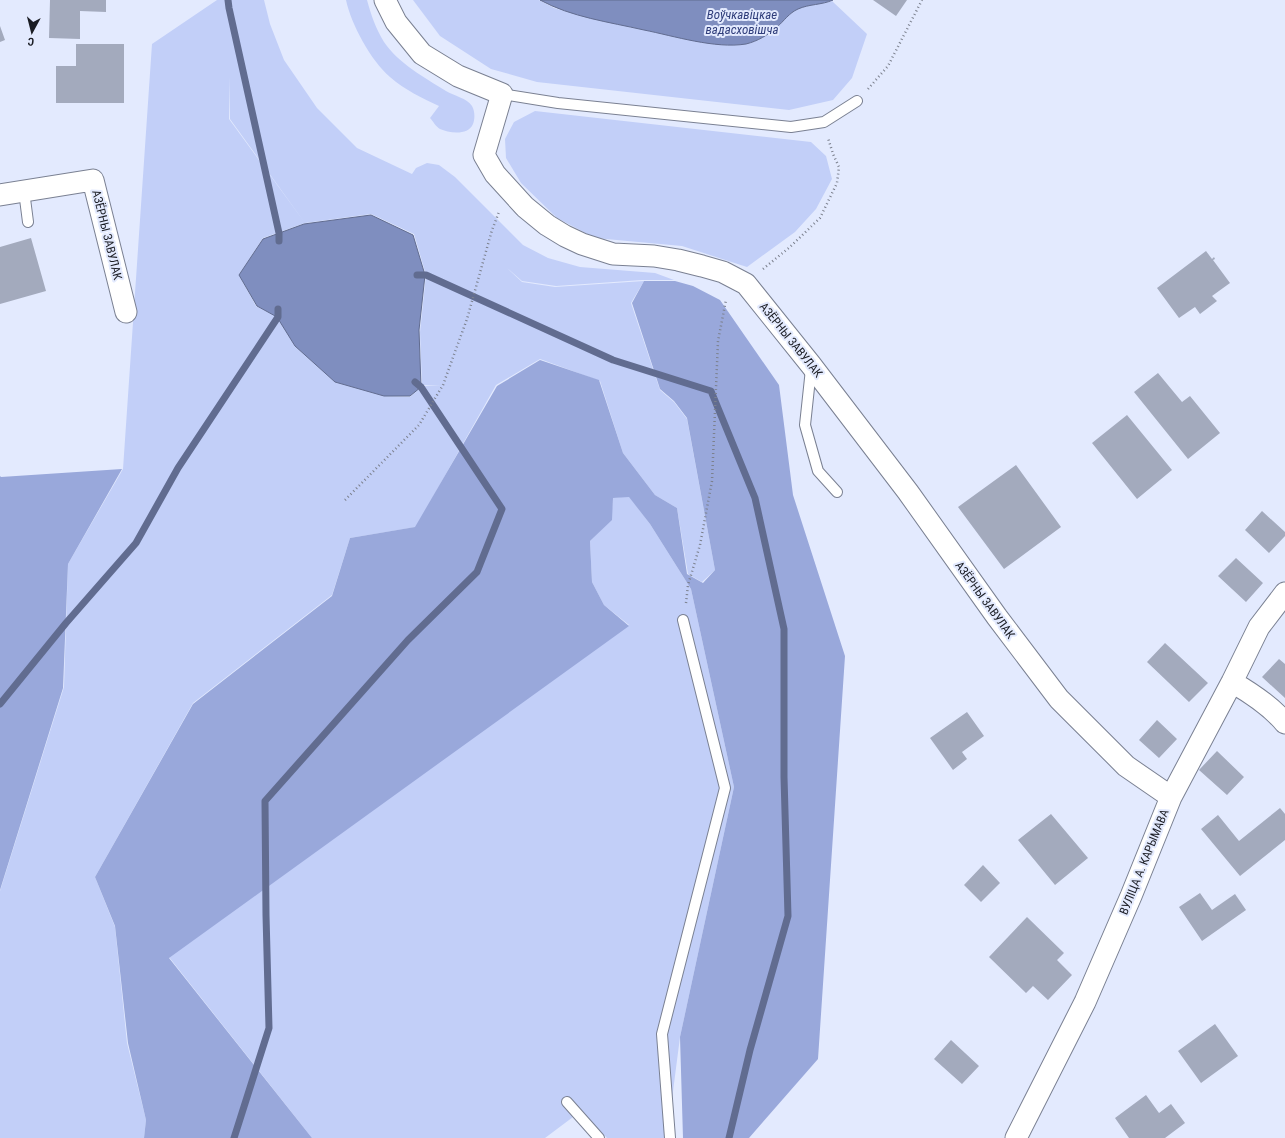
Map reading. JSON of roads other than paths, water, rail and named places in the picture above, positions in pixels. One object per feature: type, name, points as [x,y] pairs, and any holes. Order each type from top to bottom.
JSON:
[{"type":"street","points":[[384,0],[396,22],[422,54],[458,76],[502,94]]},
{"type":"street","name":"АЗЁРНЫ ЗАВУЛАК","points":[[502,94],[484,155],[495,174],[525,207],[547,225],[582,244],[613,254],[654,256],[678,260],[723,272],[739,280],[811,365],[908,492],[996,616],[1060,699],[1126,766],[1171,797]]},
{"type":"street","name":"АЗЁРНЫ ЗАВУЛАК","points":[[0,195],[93,180],[126,312]]},
{"type":"street","name":"ВУЛІЦА А. КАРЫМАВА","points":[[1016,1138],[1085,1002],[1131,896],[1171,797],[1232,682],[1259,627],[1285,593]]},
{"type":"street","points":[[1232,682],[1254,696],[1285,723]]},
{"type":"lane","points":[[502,94],[558,103],[791,128],[824,122],[857,101]]},
{"type":"lane","points":[[24,191],[28,222]]},
{"type":"lane","points":[[811,365],[805,425],[818,471],[837,492]]},
{"type":"lane","points":[[670,1138],[662,1034],[725,788],[683,620]]},
{"type":"lane","points":[[567,1102],[599,1138]]},
{"type":"water","name":"Воўчкавіцкае вадасховішча","points":[[540,0],[833,0],[798,9],[789,15],[774,30],[755,41],[746,44],[721,45],[695,41],[577,15]]},
{"type":"water","points":[[371,215],[413,235],[425,275],[419,330],[421,387],[410,396],[384,396],[335,382],[295,346],[277,317],[257,306],[239,275],[263,239],[304,224]]},
{"type":"waterway","points":[[228,0],[279,233],[279,241]]},
{"type":"waterway","points":[[417,275],[426,275],[613,360],[711,391],[755,498],[784,629],[784,777],[788,916],[750,1050],[729,1138]]},
{"type":"waterway","points":[[0,704],[66,623],[136,543],[178,468],[278,317],[278,309]]},
{"type":"waterway","points":[[234,1138],[269,1028],[265,801],[408,640],[477,572],[502,509],[421,387],[415,382]]}]
